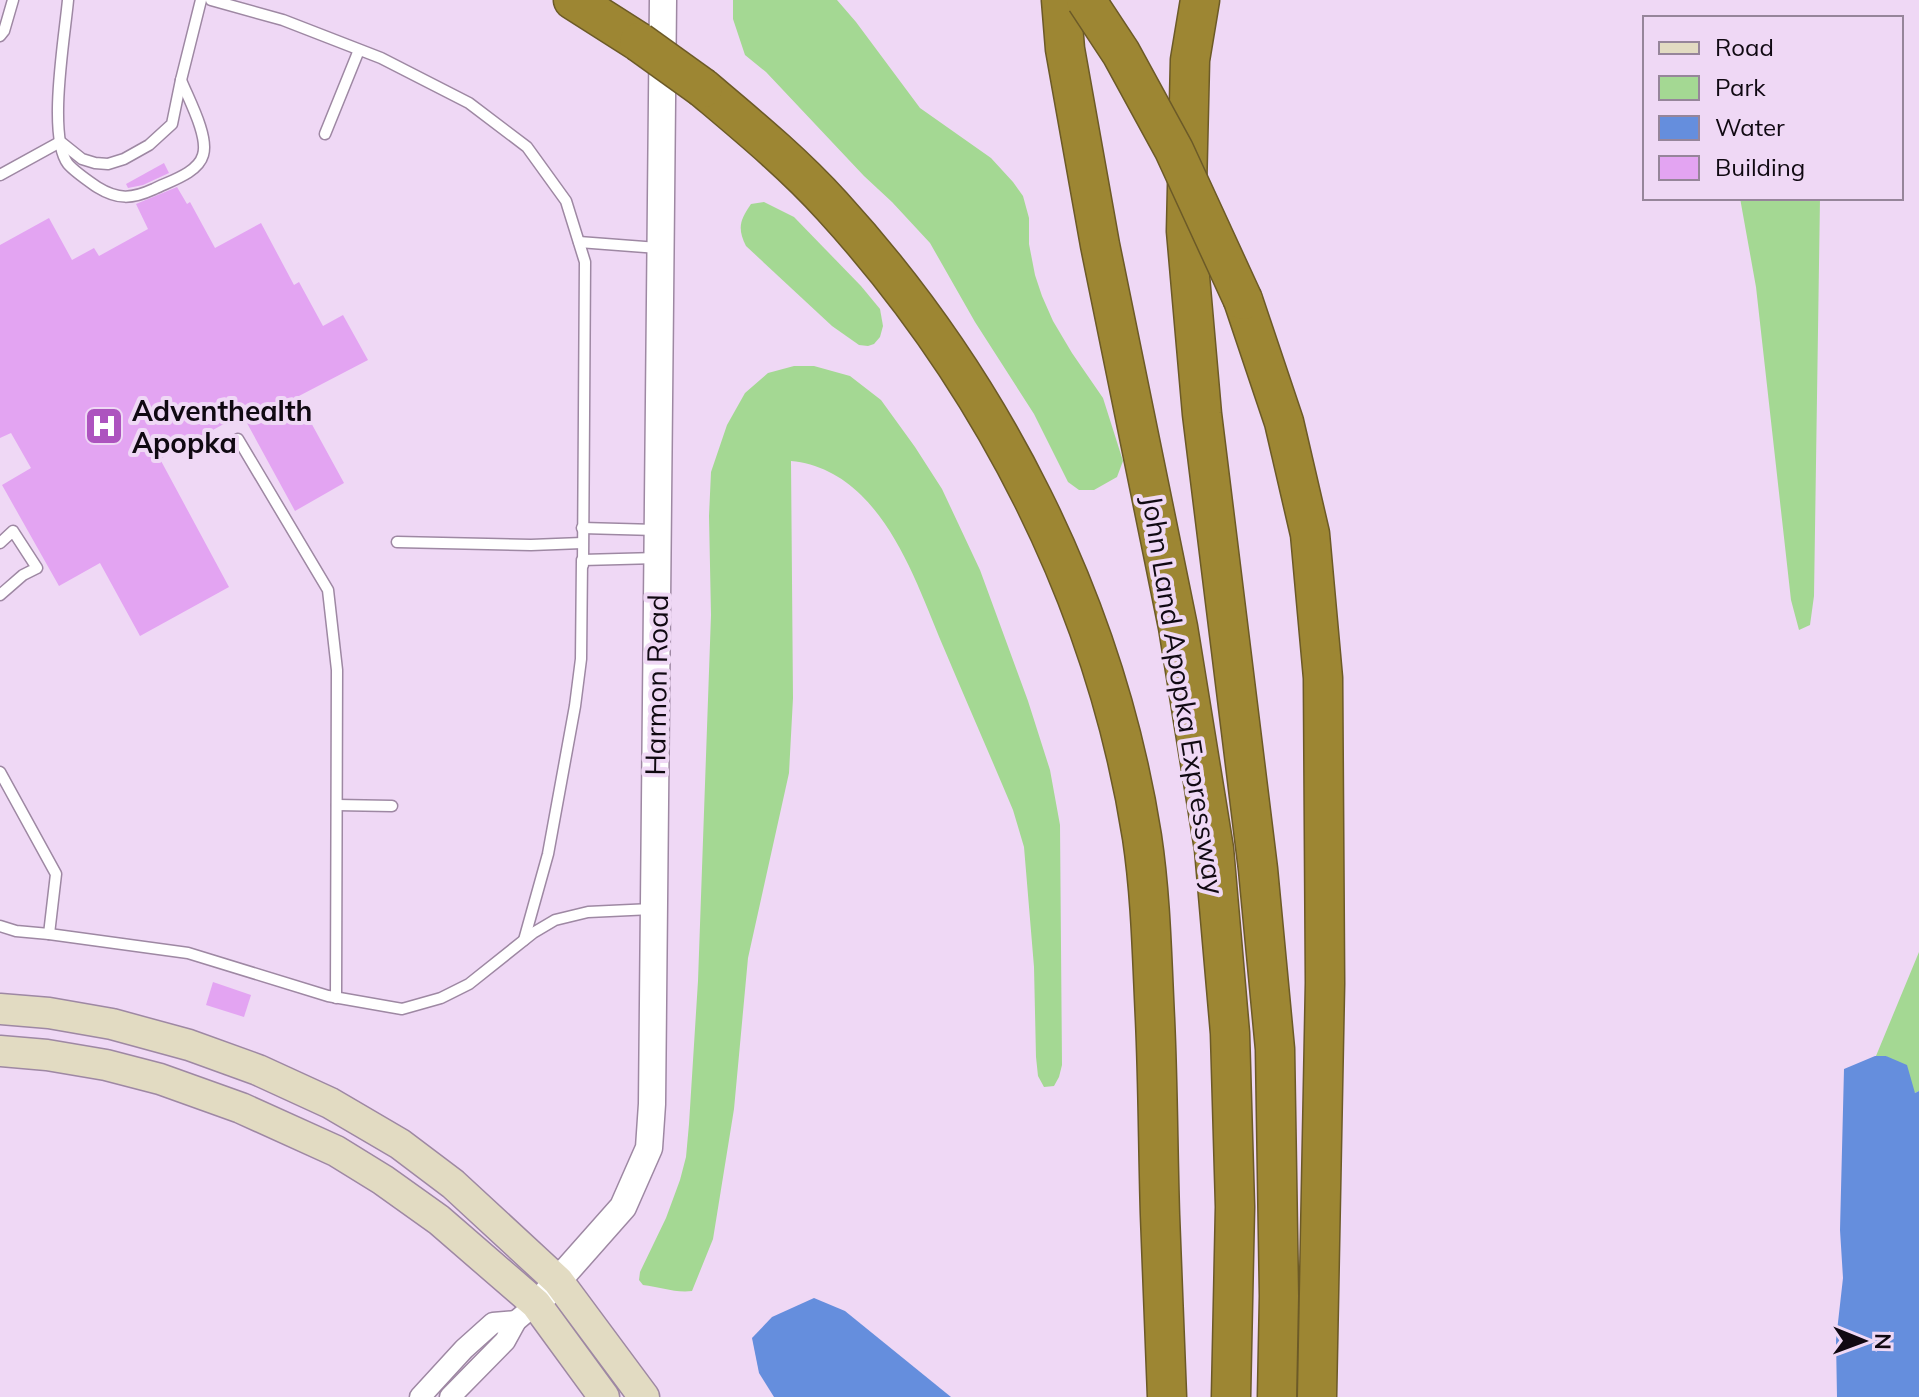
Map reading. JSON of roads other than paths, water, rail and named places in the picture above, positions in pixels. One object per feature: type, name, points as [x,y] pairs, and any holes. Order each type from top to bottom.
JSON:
[{"type":"highway","points":[[573,0],[703,88],[768,142],[832,205],[913,304],[975,392],[1031,494],[1067,575],[1113,707],[1142,838],[1149,908],[1158,1087],[1167,1397]]},
{"type":"highway","name":"John Land Apopka Expressway","points":[[1061,0],[1065,49],[1100,245],[1178,627],[1214,849],[1230,1049],[1235,1207],[1231,1397]]},
{"type":"highway","points":[[1086,0],[1121,53],[1174,150],[1243,300],[1284,422],[1310,534],[1323,678],[1325,983],[1317,1397]]},
{"type":"highway","name":"John Land Apopka Expressway","points":[[1200,0],[1190,60],[1186,231],[1202,414],[1258,869],[1275,1049],[1279,1296],[1277,1397]]},
{"type":"highway","points":[[1143,1397],[1160,1216]]},
{"type":"main road","points":[[0,1009],[49,1013],[112,1024],[189,1045],[258,1070],[330,1103],[400,1144],[453,1184],[558,1281],[644,1397]]},
{"type":"main road","points":[[0,1051],[106,1065],[160,1079],[241,1108],[336,1151],[439,1220],[604,1397]]},
{"type":"street","name":"Harmon Road","points":[[450,1397],[505,1341],[526,1312],[558,1281],[623,1207],[649,1148],[652,1104],[663,0]]},
{"type":"street","name":"Harmon Road","points":[[420,1397],[493,1323],[526,1312]]},
{"type":"lane","points":[[0,36],[13,0]]},
{"type":"lane","points":[[68,0],[57,119],[67,162],[89,181],[120,197],[137,197],[196,168],[204,154],[204,138],[181,80]]},
{"type":"lane","points":[[60,142],[82,159],[108,164],[149,145],[172,124],[201,0]]},
{"type":"lane","points":[[211,0],[283,20],[381,58],[469,103],[527,147],[566,201],[585,262],[581,659],[548,854],[524,940]]},
{"type":"lane","points":[[325,134],[359,50]]},
{"type":"lane","points":[[0,175],[60,142]]},
{"type":"lane","points":[[579,242],[660,248]]},
{"type":"lane","points":[[238,439],[328,590],[337,670],[336,998]]},
{"type":"lane","points":[[582,528],[657,530]]},
{"type":"lane","points":[[0,543],[13,531],[37,568],[23,575],[0,595]]},
{"type":"lane","points":[[397,542],[582,543]]},
{"type":"lane","points":[[582,562],[657,558]]},
{"type":"lane","points":[[0,772],[56,874],[49,934]]},
{"type":"lane","points":[[337,805],[392,806]]},
{"type":"lane","points":[[0,926],[16,931],[188,953],[336,998],[402,1009],[441,998],[469,984],[524,940],[555,920],[611,910],[654,909]]},
{"type":"water","points":[[1875,1056],[1886,1056],[1907,1065],[1915,1093],[1919,1091],[1919,1397],[1837,1397],[1836,1340],[1843,1278],[1840,1230],[1844,1069]]},
{"type":"water","points":[[814,1298],[845,1311],[951,1397],[774,1397],[759,1373],[752,1338],[772,1317]]},
{"type":"place","name":"Adventhealth Apopka","points":[[104,426]]}]
